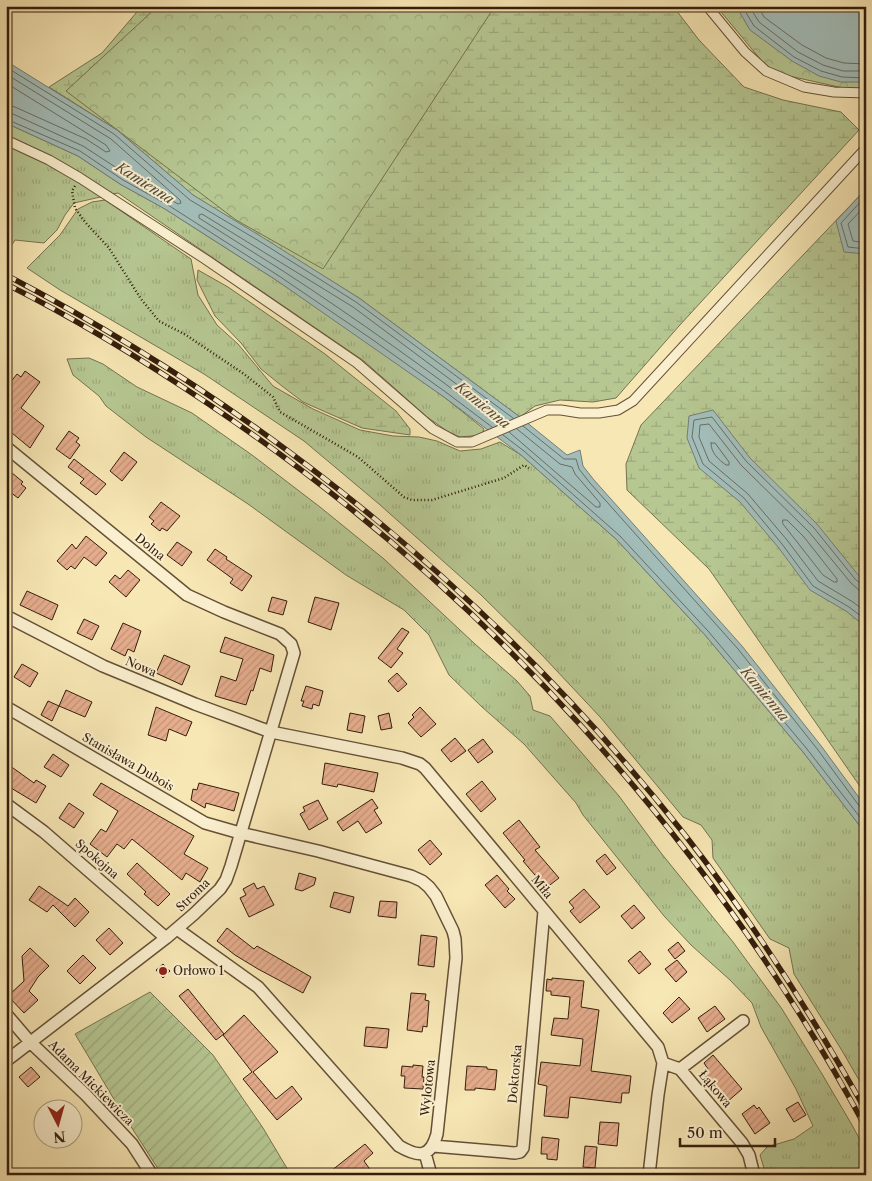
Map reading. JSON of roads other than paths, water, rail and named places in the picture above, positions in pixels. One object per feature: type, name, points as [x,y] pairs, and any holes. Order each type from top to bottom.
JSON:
[{"type":"street","points":[[707,6],[745,52],[766,71],[804,87],[834,92],[866,93]]},
{"type":"street","points":[[6,140],[49,160],[80,178],[205,259],[357,363],[433,429],[457,442],[472,442],[487,437],[547,410],[599,413],[618,410],[633,401],[866,148]]},
{"type":"street","name":"Dolna","points":[[6,446],[187,595],[280,634],[291,644]]},
{"type":"street","name":"Nowa","points":[[6,616],[103,666],[195,704],[270,732]]},
{"type":"street","name":"Stroma","points":[[6,1061],[166,938],[213,895],[226,880],[294,657],[291,644]]},
{"type":"street","name":"Stanisława Dubois","points":[[6,707],[205,823],[240,834]]},
{"type":"street","name":"Miła","points":[[270,732],[402,758],[420,764],[484,837],[656,1045],[663,1064]]},
{"type":"street","name":"Spokojna","points":[[6,804],[44,832],[166,938]]},
{"type":"street","name":"Wylotowa","points":[[240,834],[318,851],[410,876],[422,880],[436,896],[453,931],[456,958],[436,1134],[429,1149]]},
{"type":"street","name":"Doktorska","points":[[429,1149],[515,1153],[520,1152],[522,1148],[544,911]]},
{"type":"street","points":[[176,929],[258,987],[396,1144],[410,1153],[418,1154],[429,1149],[431,1175]]},
{"type":"street","name":"Adama Mickiewicza","points":[[6,1014],[30,1042],[86,1095],[132,1144],[152,1175]]},
{"type":"street","name":"Łąkowa","points":[[680,1069],[743,1021]]},
{"type":"street","points":[[649,1175],[663,1064]]},
{"type":"street","name":"Łąkowa","points":[[663,1064],[680,1069],[742,1143],[747,1152],[754,1175]]},
{"type":"water","points":[[736,6],[866,6],[866,82],[841,82],[819,76],[792,61],[750,30]]},
{"type":"water","name":"Kamienna","points":[[6,61],[117,130],[193,195],[359,298],[520,417],[567,455],[580,450],[583,466],[594,480],[742,646],[822,747],[866,807],[866,834],[803,752],[705,635],[616,539],[521,455],[444,397],[276,280],[78,156],[6,123]]},
{"type":"water","points":[[866,189],[866,254],[844,252],[836,221]]},
{"type":"water","points":[[713,410],[750,458],[817,524],[859,576],[866,581],[866,627],[846,611],[810,590],[778,547],[740,502],[699,468],[687,438],[689,416]]},
{"type":"railway","points":[[6,275],[103,329],[197,388],[288,451],[375,519],[459,592],[538,668],[614,750],[710,868],[781,970],[866,1111]]},
{"type":"railway","points":[[6,284],[109,340],[207,403],[308,475],[404,553],[495,637],[581,725],[661,819],[735,918],[804,1021],[866,1128]]},
{"type":"place","name":"Orłowo 1","points":[[163,971]]}]
